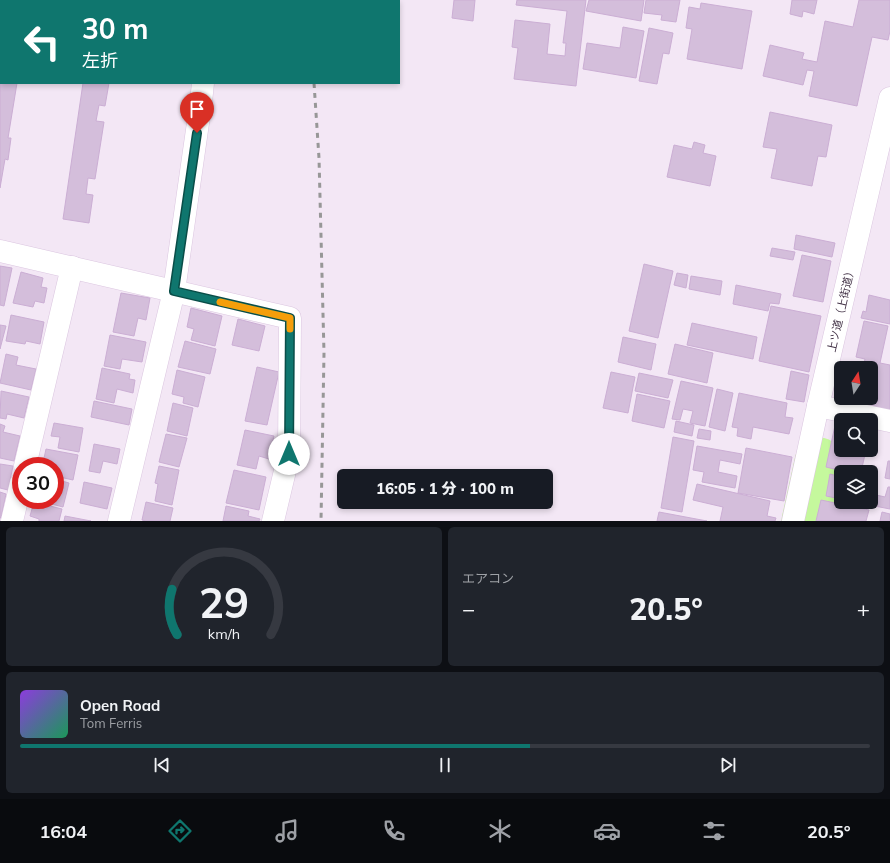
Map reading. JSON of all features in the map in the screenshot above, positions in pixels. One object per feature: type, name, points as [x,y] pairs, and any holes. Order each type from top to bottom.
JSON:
[{"type":"street","points":[[119,521],[174,291],[203,84]]},
{"type":"street","name":"上ツ道（上街道）","points":[[793,521],[818,406],[890,98]]},
{"type":"street","points":[[0,250],[290,318],[289,454],[274,521]]},
{"type":"street","points":[[27,457],[72,267]]},
{"type":"street","points":[[818,406],[890,421]]},
{"type":"street","points":[[12,521],[15,509]]},
{"type":"building","points":[[454,0],[475,0],[473,21],[452,18]]},
{"type":"building","points":[[517,0],[586,0],[576,86],[514,79],[518,48],[512,47],[515,20],[550,24],[547,54],[565,56],[566,43],[563,43],[567,11],[516,5]]},
{"type":"building","points":[[589,0],[644,0],[641,21],[586,11]]},
{"type":"building","points":[[646,0],[680,0],[676,22],[661,20],[662,15],[644,13]]},
{"type":"building","points":[[792,0],[817,0],[814,14],[803,11],[802,17],[790,14]]},
{"type":"building","points":[[859,0],[890,0],[890,31],[888,40],[872,37],[857,106],[809,96],[814,71],[807,70],[803,85],[763,76],[770,45],[804,53],[802,59],[817,62],[825,21],[853,27]]},
{"type":"building","points":[[701,3],[752,11],[742,69],[687,59],[692,29],[686,28],[689,7],[700,9]]},
{"type":"building","points":[[623,27],[644,31],[636,78],[583,69],[587,43],[620,48]]},
{"type":"building","points":[[649,28],[673,33],[669,54],[663,53],[657,84],[639,81]]},
{"type":"building","points":[[0,84],[17,84],[8,138],[11,138],[8,160],[5,159],[0,188]]},
{"type":"building","points":[[83,84],[109,84],[105,106],[99,105],[96,121],[104,122],[95,179],[88,178],[86,194],[93,195],[89,223],[63,219]]},
{"type":"building","points":[[770,112],[832,125],[826,157],[818,156],[812,186],[771,178],[777,149],[763,147]]},
{"type":"building","points":[[694,142],[705,145],[703,153],[716,156],[710,186],[667,177],[674,145],[692,149]]},
{"type":"building","points":[[796,235],[835,243],[832,257],[794,249]]},
{"type":"building","points":[[772,248],[795,252],[793,260],[770,256]]},
{"type":"building","points":[[802,255],[831,261],[823,302],[793,296]]},
{"type":"building","points":[[644,264],[673,271],[658,338],[629,331]]},
{"type":"building","points":[[0,266],[12,268],[4,306],[0,305]]},
{"type":"building","points":[[21,272],[43,278],[41,287],[47,288],[44,303],[35,301],[33,307],[13,303]]},
{"type":"building","points":[[677,273],[688,275],[686,288],[674,285]]},
{"type":"building","points":[[691,276],[722,281],[720,295],[689,289]]},
{"type":"building","points":[[736,285],[781,294],[779,304],[770,303],[768,311],[733,304]]},
{"type":"building","points":[[121,293],[150,298],[146,320],[138,318],[134,336],[113,332]]},
{"type":"building","points":[[869,295],[890,300],[890,324],[861,318],[863,311],[866,312]]},
{"type":"building","points":[[771,306],[821,316],[809,372],[759,361]]},
{"type":"building","points":[[191,308],[222,316],[215,346],[191,340],[194,329],[187,327]]},
{"type":"building","points":[[11,315],[44,322],[40,344],[26,341],[25,344],[6,341]]},
{"type":"building","points":[[238,319],[265,326],[259,351],[232,345]]},
{"type":"building","points":[[864,321],[888,326],[880,363],[890,365],[890,413],[855,406],[878,405],[878,361],[865,361],[865,359],[856,357]]},
{"type":"building","points":[[692,323],[757,337],[753,359],[687,345]]},
{"type":"building","points":[[0,325],[6,326],[0,349]]},
{"type":"building","points":[[110,335],[146,342],[142,362],[122,359],[120,369],[104,366]]},
{"type":"building","points":[[623,337],[656,344],[651,370],[618,362]]},
{"type":"building","points":[[185,341],[216,349],[210,374],[178,367]]},
{"type":"building","points":[[675,344],[713,353],[707,383],[668,374]]},
{"type":"building","points":[[6,354],[18,357],[16,365],[36,369],[31,390],[0,383]]},
{"type":"building","points":[[257,367],[279,372],[267,425],[245,421]]},
{"type":"building","points":[[102,368],[130,374],[129,379],[135,380],[133,393],[117,389],[114,403],[96,399]]},
{"type":"building","points":[[177,370],[205,377],[198,407],[183,403],[184,397],[172,394]]},
{"type":"building","points":[[791,371],[809,375],[804,402],[786,399]]},
{"type":"building","points":[[611,372],[635,377],[628,413],[603,408]]},
{"type":"building","points":[[639,373],[673,380],[668,398],[635,391]]},
{"type":"building","points":[[681,381],[713,388],[705,426],[690,423],[693,411],[683,409],[680,420],[672,419]]},
{"type":"building","points":[[717,389],[733,393],[725,431],[709,427]]},
{"type":"building","points":[[1,391],[29,397],[24,418],[7,414],[6,419],[0,418]]},
{"type":"building","points":[[739,393],[787,403],[785,417],[793,418],[789,434],[753,427],[751,439],[737,436],[738,428],[732,427]]},
{"type":"building","points":[[637,394],[670,401],[664,428],[632,421]]},
{"type":"building","points":[[94,401],[132,409],[129,425],[91,417]]},
{"type":"building","points":[[173,403],[193,408],[187,436],[167,431]]},
{"type":"building","points":[[676,421],[694,425],[692,436],[674,432]]},
{"type":"building","points":[[54,423],[83,428],[79,452],[58,448],[60,437],[51,436]]},
{"type":"building","points":[[0,424],[5,426],[3,432],[20,436],[15,457],[12,457],[12,461],[0,458]]},
{"type":"building","points":[[699,429],[711,431],[710,440],[697,438]]},
{"type":"building","points":[[245,430],[274,436],[269,459],[259,456],[256,469],[237,465]]},
{"type":"building","points":[[834,430],[834,457],[864,457],[863,465],[834,465],[834,469],[826,467]]},
{"type":"building","points":[[166,434],[187,438],[179,467],[159,462]]},
{"type":"building","points":[[673,437],[694,441],[682,512],[661,508]]},
{"type":"building","points":[[94,444],[120,449],[117,464],[103,461],[100,473],[89,471]]},
{"type":"building","points":[[697,446],[742,454],[740,464],[720,460],[718,472],[737,476],[735,488],[702,482],[704,472],[693,470]]},
{"type":"building","points":[[746,448],[792,457],[784,501],[738,493]]},
{"type":"building","points":[[46,449],[78,455],[73,480],[64,478],[64,457],[44,457]]},
{"type":"building","points":[[888,461],[890,461],[890,479],[885,478]]},
{"type":"building","points":[[0,464],[12,466],[8,490],[0,488]]},
{"type":"building","points":[[159,466],[179,470],[172,505],[155,501],[158,484],[155,483]]},
{"type":"building","points":[[234,470],[266,477],[259,510],[226,503]]},
{"type":"building","points":[[830,474],[834,475],[834,498],[826,496]]},
{"type":"building","points":[[64,482],[69,483],[64,503]]},
{"type":"building","points":[[84,482],[112,488],[107,509],[80,503]]},
{"type":"building","points":[[697,484],[770,501],[767,516],[776,518],[775,521],[720,521],[723,507],[693,500]]},
{"type":"building","points":[[888,487],[890,487],[890,509],[878,507],[878,495],[885,497]]},
{"type":"building","points":[[0,492],[6,494],[1,518],[0,518]]},
{"type":"building","points":[[821,500],[834,503],[834,509],[869,510],[866,521],[816,521]]},
{"type":"building","points":[[146,502],[173,508],[170,521],[142,520]]},
{"type":"building","points":[[226,506],[249,511],[248,516],[260,519],[259,521],[223,521]]},
{"type":"building","points":[[32,509],[62,509],[59,521],[39,521],[39,519],[30,516]]},
{"type":"building","points":[[659,512],[707,521],[657,521]]},
{"type":"building","points":[[882,512],[890,514],[890,521],[880,521]]},
{"type":"building","points":[[65,516],[91,521],[64,521]]},
{"type":"waterway","points":[[806,521],[819,462]]},
{"type":"railway","points":[[314,84],[319,158],[324,353],[321,521]]},
{"type":"slow traffic","points":[[220,302],[290,318],[290,329]]},
{"type":"route","points":[[197,133],[174,291],[290,318],[289,454]]}]
